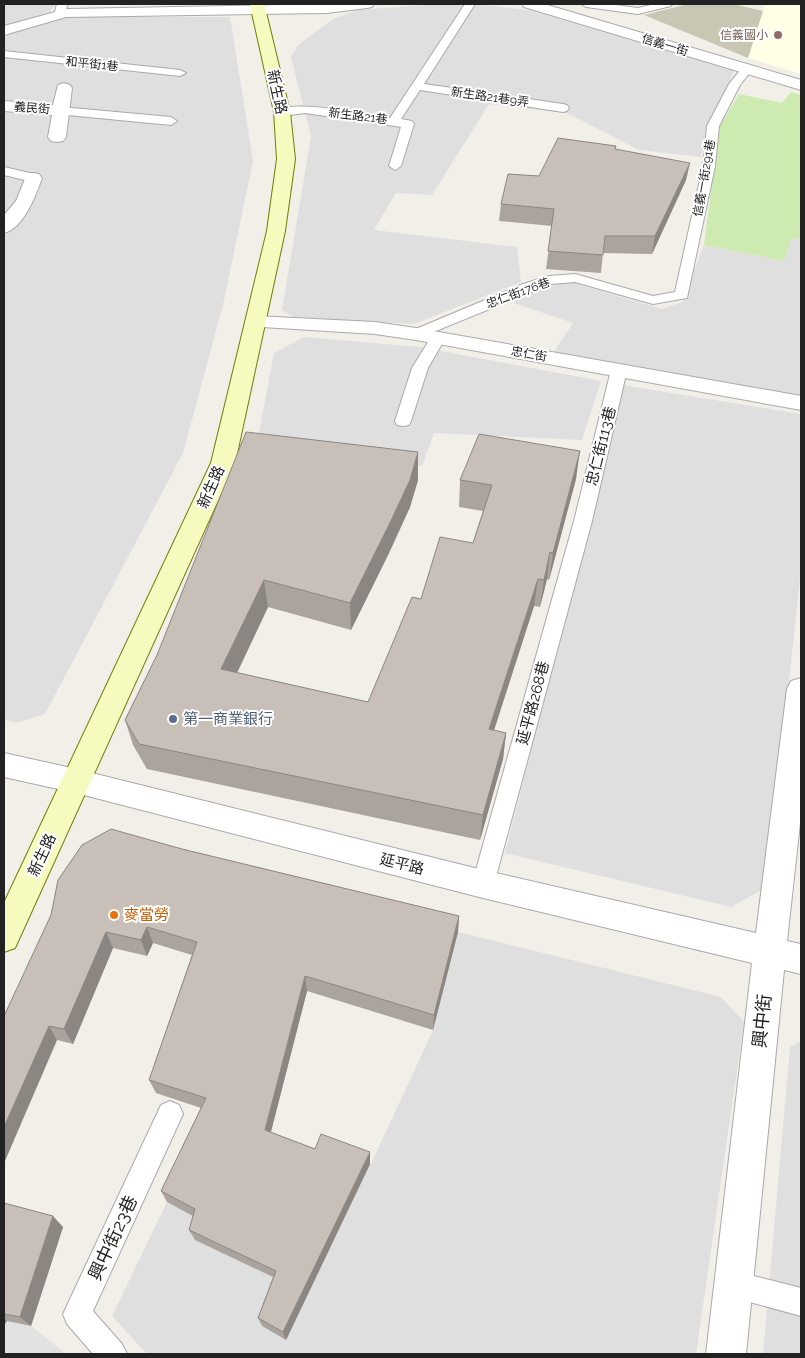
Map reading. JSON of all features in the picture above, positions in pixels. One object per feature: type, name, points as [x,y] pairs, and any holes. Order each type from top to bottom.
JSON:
[{"type":"main road","name":"新生路","points":[[4,938],[219,471],[235,451],[255,322],[276,231],[286,159],[282,112],[258,7]]},
{"type":"street","points":[[4,31],[61,9],[367,4]]},
{"type":"street","name":"信義一街","points":[[529,4],[801,85]]},
{"type":"street","name":"義民街","points":[[57,137],[64,88]]},
{"type":"street","name":"義民街","points":[[4,106],[61,111]]},
{"type":"street","points":[[4,227],[25,202],[33,178]]},
{"type":"street","name":"忠仁街","points":[[255,322],[375,328],[438,337],[801,403]]},
{"type":"street","name":"興中街","points":[[726,1354],[734,1285],[786,955],[801,689]]},
{"type":"street","name":"延平路","points":[[4,765],[76,781],[483,884],[786,955]]},
{"type":"lane","name":"新生路21巷","points":[[282,112],[305,109],[393,122],[470,4]]},
{"type":"lane","points":[[586,4],[638,11],[667,4]]},
{"type":"lane","name":"和平街1巷","points":[[4,54],[180,73]]},
{"type":"lane","name":"信義一街291巷","points":[[682,295],[709,166],[713,126],[735,84],[746,70]]},
{"type":"lane","name":"新生路21巷9弄","points":[[416,86],[563,108]]},
{"type":"lane","points":[[61,111],[171,121]]},
{"type":"lane","points":[[393,122],[408,124],[395,166]]},
{"type":"lane","points":[[4,172],[33,178]]},
{"type":"lane","name":"忠仁街176巷","points":[[416,334],[549,280],[575,278],[653,300],[682,295]]},
{"type":"lane","points":[[403,421],[420,368],[438,337]]},
{"type":"lane","name":"忠仁街113巷","points":[[583,522],[619,370]]},
{"type":"lane","name":"延平路268巷","points":[[483,884],[583,522]]},
{"type":"lane","name":"興中街23巷","points":[[112,1354],[77,1314],[170,1114]]},
{"type":"lane","points":[[734,1285],[801,1302]]},
{"type":"shaded area","points":[[4,4],[56,4],[49,12],[4,26]]},
{"type":"shaded area","points":[[437,4],[474,4],[529,10],[734,71],[708,128],[701,157],[639,150],[567,113],[489,104],[432,195],[396,193],[374,230],[517,247],[521,282],[414,324],[294,317],[282,310],[311,136],[291,57],[298,45],[333,19],[358,10]]},
{"type":"shaded area","points":[[688,4],[733,4],[763,11],[748,58],[644,15]]},
{"type":"shaded area","name":"信義國小","points":[[765,4],[801,4],[801,74],[748,58]]},
{"type":"shaded area","points":[[72,17],[230,17],[253,161],[223,305],[183,453],[45,714],[16,723],[4,719],[4,36],[52,21]]},
{"type":"shaded area","points":[[791,238],[801,239],[801,397],[553,353],[573,323],[508,301],[567,281],[662,309],[682,302],[704,245],[783,261]]},
{"type":"shaded area","points":[[304,337],[420,347],[601,381],[582,440],[434,433],[422,466],[256,448],[274,353]]},
{"type":"shaded area","points":[[623,385],[801,414],[801,569],[767,887],[731,907],[505,853]]},
{"type":"shaded area","points":[[458,932],[721,997],[744,1022],[696,1354],[147,1354],[112,1316],[207,1119],[317,1161],[323,1146],[371,1164],[433,1030]]},
{"type":"shaded area","points":[[801,1041],[801,1354],[763,1354],[790,1047]]},
{"type":"shaded area","points":[[7,1321],[31,1326],[66,1354],[4,1354],[4,1325]]},
{"type":"green space","points":[[791,92],[801,95],[801,239],[791,238],[784,261],[704,245],[719,127],[739,94],[782,103]]},
{"type":"building","points":[[558,138],[616,146],[615,149],[690,163],[655,236],[605,236],[603,255],[548,251],[554,209],[501,204],[508,174],[539,176]]},
{"type":"building","points":[[246,432],[418,452],[410,480],[350,603],[264,580],[221,669],[368,702],[412,597],[421,599],[440,537],[473,543],[492,485],[460,480],[479,434],[580,451],[553,553],[550,552],[544,580],[538,579],[489,729],[506,733],[483,815],[139,744],[125,720],[157,655]]},
{"type":"building","points":[[111,829],[182,849],[459,916],[434,1015],[305,976],[265,1130],[315,1149],[321,1134],[370,1152],[283,1332],[258,1318],[276,1271],[189,1230],[195,1209],[161,1191],[206,1098],[149,1080],[197,942],[147,927],[141,940],[106,932],[64,1029],[49,1026],[4,1127],[4,1016],[51,915],[58,880],[82,845]]},
{"type":"building","points":[[4,1203],[53,1216],[20,1317],[4,1314]]},
{"type":"place","name":"信義國小","points":[[778,35]]},
{"type":"place","name":"第一商業銀行","points":[[173,719]]},
{"type":"place","name":"麥當勞","points":[[114,915]]}]
